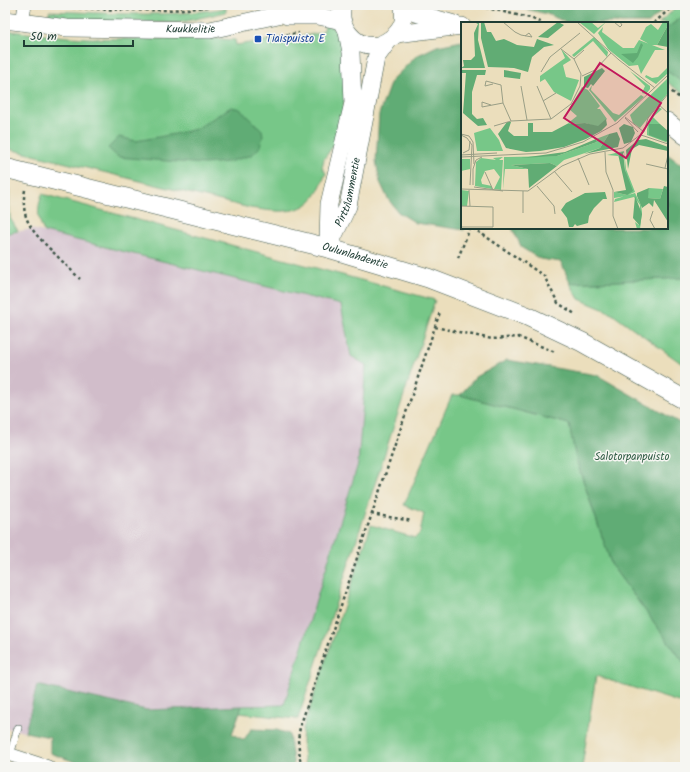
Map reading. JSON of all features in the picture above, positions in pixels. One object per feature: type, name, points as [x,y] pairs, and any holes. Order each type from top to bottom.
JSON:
[{"type":"main road","name":"Oulunlahdentie","points":[[5,168],[328,248],[428,278],[527,316],[582,342],[685,400]]},
{"type":"street","points":[[22,23],[25,5]]},
{"type":"street","name":"Kuukkelitie","points":[[5,20],[67,28],[210,30],[278,15],[306,5]]},
{"type":"street","points":[[403,5],[416,13],[461,26]]},
{"type":"street","name":"Pirttilammentie","points":[[328,248],[348,206],[376,58],[392,37],[400,30],[403,22],[403,5]]},
{"type":"street","name":"Kuukkelitie","points":[[278,15],[318,16],[344,19]]},
{"type":"street","points":[[344,19],[358,42],[367,45],[378,45],[392,37],[461,26]]},
{"type":"street","name":"Pirttilammentie","points":[[328,248],[329,204],[353,104],[351,52],[344,19]]},
{"type":"street","points":[[668,122],[685,136]]},
{"type":"street","points":[[8,754],[48,767]]},
{"type":"lane","points":[[8,754],[18,728]]},
{"type":"path","points":[[35,5],[50,7],[155,10],[203,8],[221,5]]},
{"type":"path","points":[[474,5],[530,18],[540,22]]},
{"type":"path","points":[[655,22],[674,5]]},
{"type":"path","points":[[668,89],[685,102]]},
{"type":"path","points":[[28,174],[23,200],[28,222],[34,232],[80,278]]},
{"type":"path","points":[[458,258],[470,229]]},
{"type":"path","points":[[474,229],[544,276],[558,303],[575,314]]},
{"type":"path","points":[[301,767],[298,740],[300,727],[371,514],[416,387],[440,312]]},
{"type":"path","points":[[435,327],[492,339],[518,337],[555,352]]},
{"type":"path","points":[[371,514],[412,521]]},
{"type":"shaded area","points":[[31,229],[341,305],[351,356],[366,364],[358,464],[284,705],[147,710],[37,685],[25,732],[5,728],[5,234]]},
{"type":"green space","points":[[508,5],[668,5],[650,22],[566,22],[547,14]]},
{"type":"green space","points":[[679,5],[685,5],[685,15],[668,27],[668,22],[660,22]]},
{"type":"green space","points":[[226,8],[226,12],[178,23],[59,20],[49,18],[49,11],[160,14]]},
{"type":"green space","points":[[685,15],[685,84],[668,72],[668,27]]},
{"type":"green space","points":[[325,22],[336,30],[342,42],[346,88],[343,111],[335,143],[324,159],[322,168],[326,173],[315,196],[309,203],[302,207],[285,211],[250,208],[5,148],[5,30],[55,36],[89,38],[223,39],[235,40],[236,45],[320,33],[324,30]]},
{"type":"green space","points":[[461,41],[461,229],[464,230],[416,223],[398,212],[388,199],[380,182],[376,161],[379,114],[391,81],[416,56],[437,46]]},
{"type":"green space","points":[[668,72],[685,84],[685,95],[668,83]]},
{"type":"green space","points":[[231,107],[240,109],[262,130],[263,136],[260,147],[252,155],[228,162],[204,164],[118,157],[108,148],[119,137],[136,141],[196,129]]},
{"type":"green space","points":[[668,155],[685,167],[685,278],[570,283],[561,262],[540,259],[522,248],[512,229],[668,229]]},
{"type":"green space","points":[[5,188],[9,189],[10,218],[18,231],[5,234]]},
{"type":"green space","points":[[42,194],[435,300],[298,719],[239,713],[242,706],[284,705],[358,464],[366,365],[351,356],[341,305],[44,232],[38,213]]},
{"type":"green space","points":[[685,278],[685,366],[612,313],[579,299],[570,283]]},
{"type":"green space","name":"Salotorpanpuisto","points":[[507,360],[597,375],[685,426],[685,664],[612,566],[576,459],[569,424],[460,395],[476,377]]},
{"type":"green space","points":[[452,395],[460,395],[569,424],[576,459],[612,566],[685,664],[685,704],[596,676],[582,767],[305,767],[302,741],[303,728],[371,525],[415,538],[420,533],[424,513],[404,505]]},
{"type":"green space","points":[[37,685],[147,710],[242,706],[232,734],[244,740],[251,729],[277,730],[289,734],[294,767],[89,767],[50,753],[50,737],[25,732]]},
{"type":"place","name":"Tiaispuisto E","points":[[258,39]]}]
